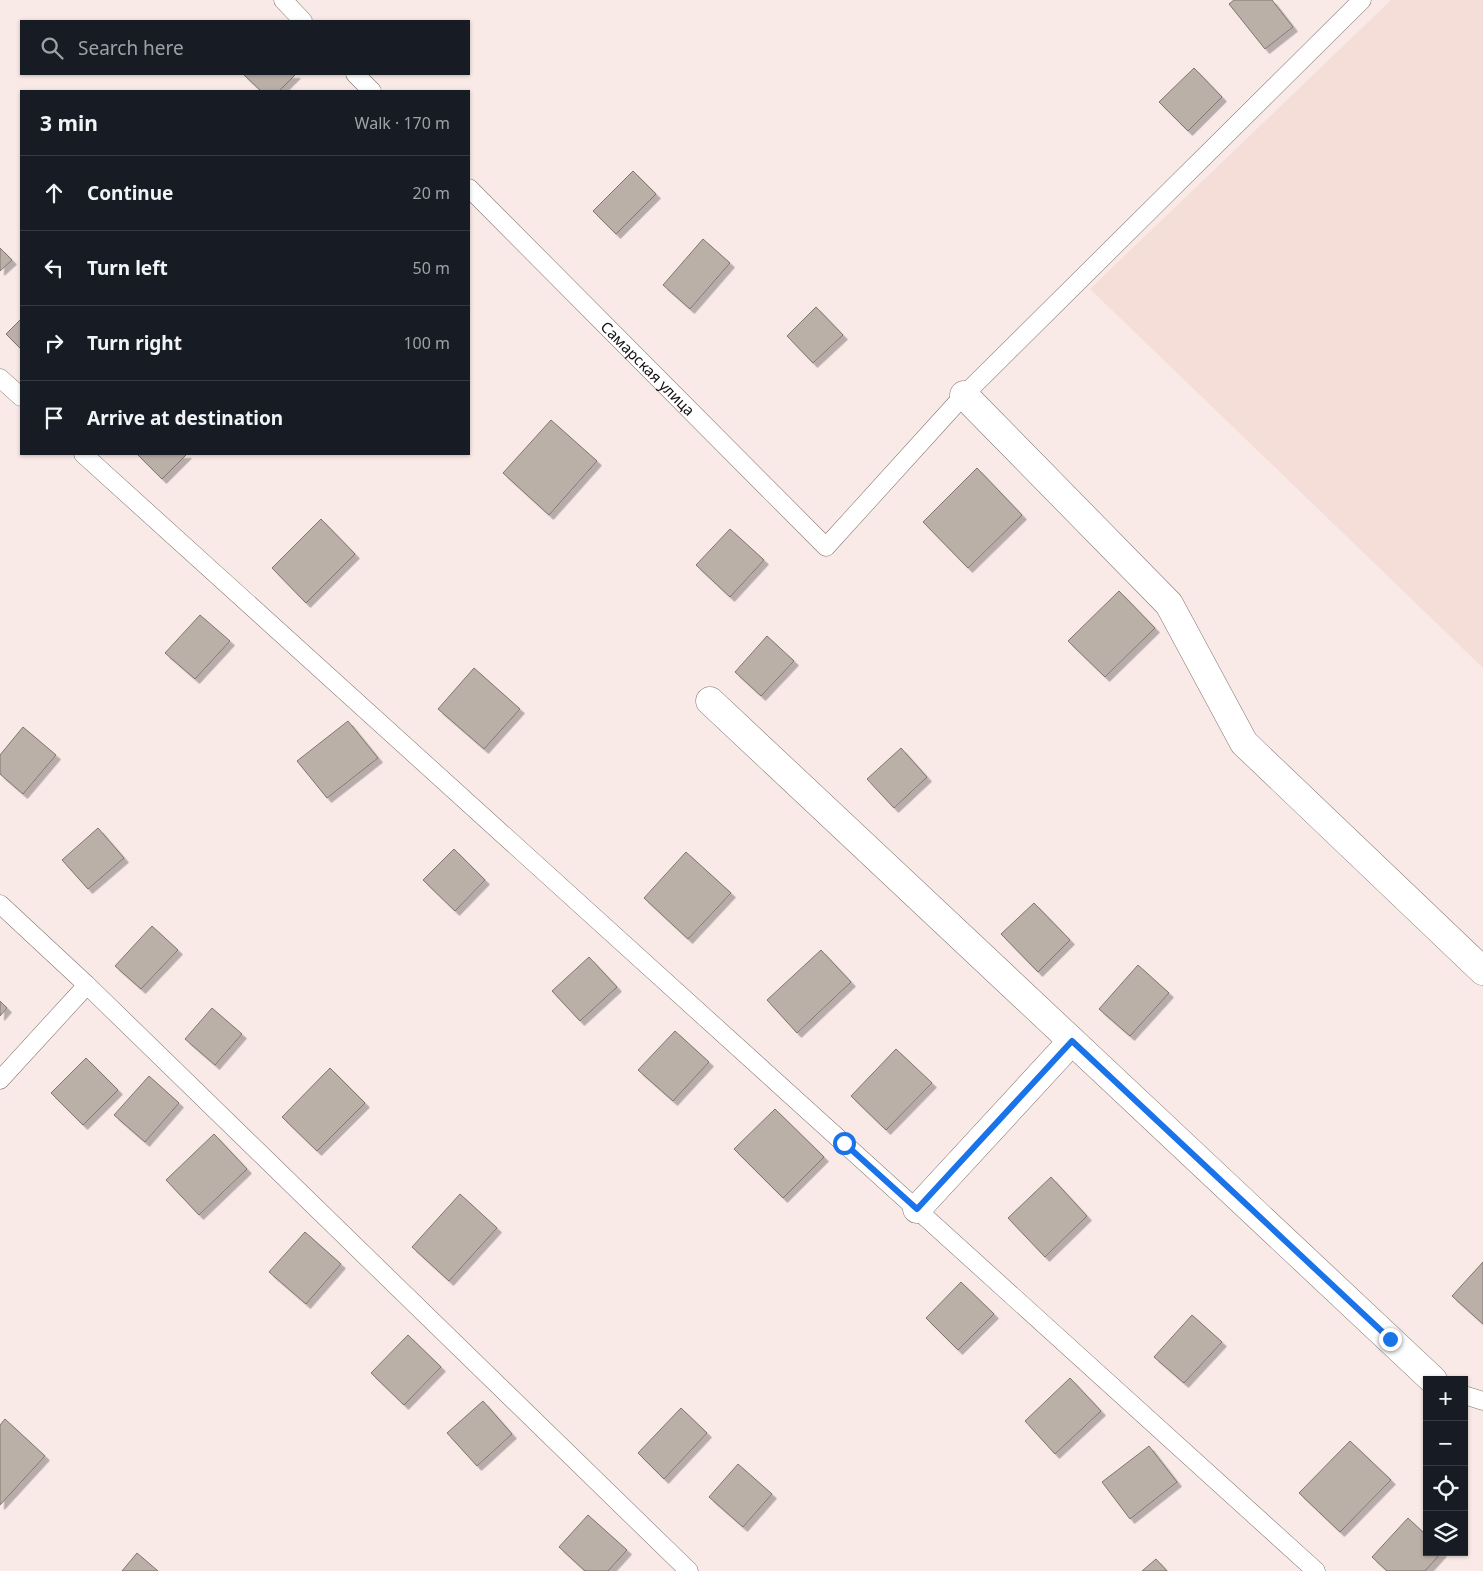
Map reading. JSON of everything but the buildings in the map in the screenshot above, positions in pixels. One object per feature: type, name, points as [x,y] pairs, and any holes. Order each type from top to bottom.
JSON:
[{"type":"street","points":[[964,395],[1169,604],[1244,743],[1483,971]]},
{"type":"street","points":[[710,701],[1429,1376]]},
{"type":"street","points":[[917,1209],[1072,1041]]},
{"type":"lane","points":[[283,0],[303,20]]},
{"type":"lane","points":[[964,395],[1362,0]]},
{"type":"lane","points":[[356,75],[371,90]]},
{"type":"lane","name":"Самарская улица","points":[[470,189],[826,547],[964,395]]},
{"type":"lane","points":[[0,378],[20,396]]},
{"type":"lane","points":[[84,455],[1316,1571]]},
{"type":"lane","points":[[0,904],[87,985],[689,1571]]},
{"type":"lane","points":[[0,1080],[87,985]]},
{"type":"lane","points":[[1468,1396],[1483,1401]]},
{"type":"shaded area","points":[[1391,0],[1483,0],[1483,668],[1090,289]]},
{"type":"route","points":[[844,1143],[917,1209],[1072,1041],[1390,1339]]}]
